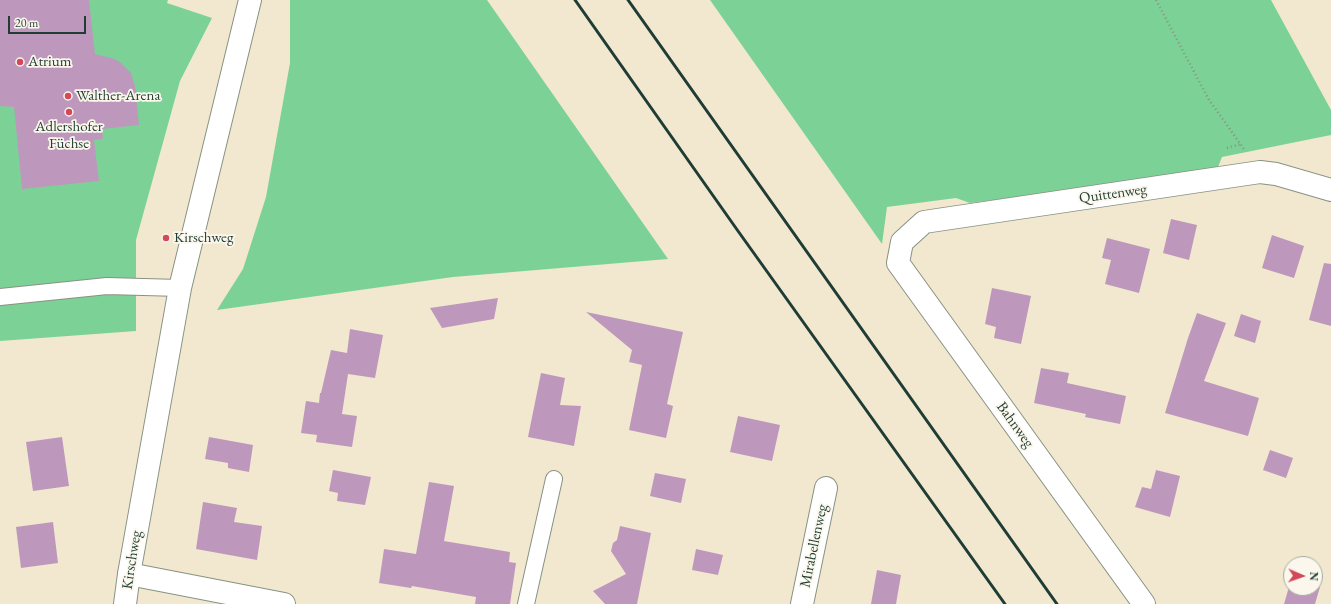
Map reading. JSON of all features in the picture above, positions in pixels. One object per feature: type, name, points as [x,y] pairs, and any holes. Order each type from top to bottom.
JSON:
[{"type":"street","name":"Kirschweg","points":[[125,604],[129,574],[180,288],[250,0]]},
{"type":"street","name":"Quittenweg","points":[[902,242],[924,222],[1260,172],[1276,174],[1331,190]]},
{"type":"street","name":"Bahnweg","points":[[902,242],[898,264],[1144,604]]},
{"type":"street","name":"Mirabellenweg","points":[[802,604],[826,488]]},
{"type":"street","points":[[129,574],[284,604]]},
{"type":"lane","points":[[0,297],[107,286],[180,288]]},
{"type":"lane","points":[[526,604],[554,479]]},
{"type":"path","points":[[1156,0],[1209,100],[1241,144],[1227,148]]},
{"type":"green space","points":[[0,0],[168,0],[167,3],[212,18],[180,81],[136,240],[136,331],[0,341]]},
{"type":"green space","points":[[290,0],[487,0],[668,259],[453,277],[217,310],[243,269],[266,197],[290,63]]},
{"type":"green space","points":[[710,0],[1271,0],[1331,110],[1331,135],[1222,157],[1216,172],[970,203],[956,198],[887,207],[882,244]]},
{"type":"building","name":"Walther-Arena","points":[[0,0],[89,0],[95,54],[115,59],[131,73],[135,86],[139,125],[102,129],[103,139],[94,140],[99,181],[22,189],[14,107],[0,106]]},
{"type":"building","points":[[1171,219],[1197,225],[1189,260],[1163,253]]},
{"type":"building","points":[[1272,235],[1304,246],[1294,278],[1262,268]]},
{"type":"building","points":[[1107,238],[1150,249],[1139,293],[1105,284],[1111,260],[1102,258]]},
{"type":"building","points":[[1324,263],[1331,264],[1331,326],[1309,320]]},
{"type":"building","points":[[992,288],[1031,296],[1021,344],[994,338],[996,327],[985,324]]},
{"type":"building","points":[[498,298],[494,319],[442,328],[430,308]]},
{"type":"building","points":[[586,312],[683,332],[667,404],[673,406],[666,438],[629,430],[642,365],[629,362],[632,350]]},
{"type":"building","points":[[1197,313],[1226,323],[1204,381],[1259,398],[1248,436],[1165,413]]},
{"type":"building","points":[[1241,314],[1261,321],[1255,343],[1234,336]]},
{"type":"building","points":[[350,329],[383,335],[375,378],[348,374],[342,414],[357,416],[352,447],[316,442],[317,435],[301,433],[306,401],[319,403],[320,393],[331,350],[347,353]]},
{"type":"building","points":[[1041,368],[1069,373],[1067,383],[1126,396],[1120,424],[1085,417],[1086,414],[1034,403]]},
{"type":"building","points":[[541,373],[565,378],[560,405],[581,406],[574,446],[528,437]]},
{"type":"building","points":[[738,416],[780,425],[772,461],[730,452]]},
{"type":"building","points":[[62,437],[69,486],[33,491],[26,442]]},
{"type":"building","points":[[209,437],[253,445],[249,472],[228,468],[228,463],[205,459]]},
{"type":"building","points":[[1270,450],[1293,458],[1286,478],[1263,470]]},
{"type":"building","points":[[333,470],[371,477],[365,505],[337,501],[338,493],[329,491]]},
{"type":"building","points":[[1156,470],[1180,476],[1170,517],[1135,507],[1142,487],[1151,489]]},
{"type":"building","points":[[655,473],[686,479],[681,503],[650,496]]},
{"type":"building","points":[[429,482],[454,486],[444,541],[510,552],[509,562],[516,563],[510,604],[475,604],[476,597],[412,586],[411,588],[379,583],[384,549],[416,554]]},
{"type":"building","points":[[203,502],[237,508],[234,522],[262,526],[257,560],[196,549]]},
{"type":"building","points":[[53,522],[58,563],[21,568],[16,527]]},
{"type":"building","points":[[620,526],[651,533],[637,604],[605,604],[593,591],[626,574],[611,551],[613,543],[617,540]]},
{"type":"building","points":[[696,549],[723,555],[718,575],[692,570]]},
{"type":"building","points":[[877,570],[901,575],[896,604],[871,604]]},
{"type":"building","points":[[1286,596],[1317,596],[1315,604],[1284,604]]},
{"type":"railway","points":[[575,0],[1005,604]]},
{"type":"railway","points":[[628,0],[1057,604]]},
{"type":"place","name":"Atrium","points":[[20,62]]},
{"type":"place","name":"Walther-Arena","points":[[68,96]]},
{"type":"place","name":"Adlershofer Füchse","points":[[69,112]]},
{"type":"place","name":"Kirschweg","points":[[166,238]]}]
